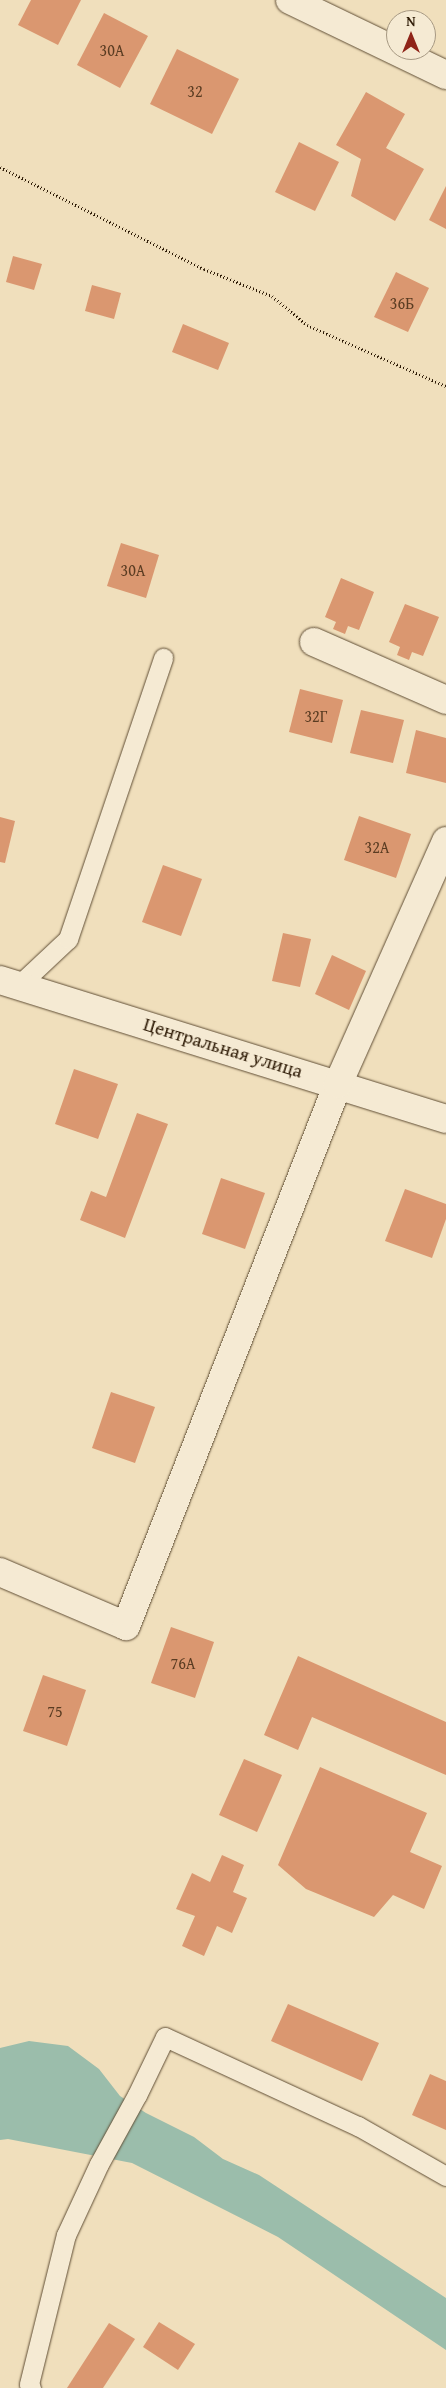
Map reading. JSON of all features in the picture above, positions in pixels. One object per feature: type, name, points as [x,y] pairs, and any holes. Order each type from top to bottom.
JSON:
[{"type":"street","points":[[290,0],[446,75]]},
{"type":"street","points":[[314,642],[446,700]]},
{"type":"street","points":[[0,1572],[126,1626],[338,1084],[446,841]]},
{"type":"street","name":"Центральная улица","points":[[9,982],[446,1119]]},
{"type":"lane","points":[[9,982],[68,940],[163,658]]},
{"type":"lane","points":[[31,2388],[29,2384],[66,2235],[99,2164],[137,2095],[165,2037],[358,2126],[446,2176]]},
{"type":"path","points":[[0,167],[204,269],[272,296],[307,324],[446,386]]},
{"type":"shaded area","points":[[29,2041],[68,2046],[99,2069],[120,2096],[146,2113],[194,2137],[223,2159],[259,2175],[446,2298],[446,2350],[278,2237],[132,2163],[8,2139],[0,2140],[0,2048]]},
{"type":"building","points":[[31,0],[81,0],[58,45],[18,25]]},
{"type":"building","points":[[104,13],[148,36],[120,88],[77,65]]},
{"type":"building","points":[[177,49],[239,79],[212,134],[150,104]]},
{"type":"building","points":[[366,92],[405,114],[386,148],[424,169],[395,221],[351,196],[361,159],[336,145]]},
{"type":"building","points":[[299,142],[339,162],[315,211],[275,192]]},
{"type":"building","points":[[446,186],[446,229],[429,220]]},
{"type":"building","points":[[13,256],[42,264],[34,290],[6,282]]},
{"type":"building","points":[[396,272],[429,288],[408,332],[374,317]]},
{"type":"building","points":[[92,285],[121,293],[114,319],[85,311]]},
{"type":"building","points":[[183,324],[229,343],[218,370],[172,352]]},
{"type":"building","points":[[121,543],[159,555],[146,598],[107,586]]},
{"type":"building","points":[[341,578],[374,592],[359,630],[348,626],[345,634],[333,629],[336,622],[325,617]]},
{"type":"building","points":[[405,604],[439,617],[423,656],[412,652],[409,660],[397,655],[400,647],[389,642]]},
{"type":"building","points":[[300,689],[343,700],[332,743],[289,732]]},
{"type":"building","points":[[361,710],[404,720],[393,763],[350,753]]},
{"type":"building","points":[[416,730],[446,738],[446,783],[406,773]]},
{"type":"building","points":[[359,816],[411,834],[396,878],[344,860]]},
{"type":"building","points":[[0,817],[15,821],[5,863],[0,862]]},
{"type":"building","points":[[163,865],[202,879],[181,936],[142,922]]},
{"type":"building","points":[[283,933],[311,939],[300,987],[272,981]]},
{"type":"building","points":[[332,955],[366,971],[349,1010],[315,994]]},
{"type":"building","points":[[74,1069],[118,1084],[98,1139],[55,1124]]},
{"type":"building","points":[[137,1113],[168,1124],[125,1238],[80,1220],[91,1191],[106,1197]]},
{"type":"building","points":[[221,1178],[265,1193],[245,1249],[202,1234]]},
{"type":"building","points":[[405,1189],[446,1204],[446,1219],[432,1258],[385,1241]]},
{"type":"building","points":[[111,1392],[155,1407],[135,1463],[92,1448]]},
{"type":"building","points":[[171,1627],[214,1642],[195,1698],[151,1683]]},
{"type":"building","points":[[298,1656],[446,1722],[446,1775],[312,1717],[298,1750],[264,1735]]},
{"type":"building","points":[[43,1675],[86,1690],[67,1746],[23,1731]]},
{"type":"building","points":[[244,1759],[282,1775],[257,1832],[219,1815]]},
{"type":"building","points":[[320,1767],[427,1813],[410,1852],[442,1866],[424,1909],[393,1895],[374,1917],[306,1889],[278,1865]]},
{"type":"building","points":[[222,1855],[244,1865],[233,1892],[247,1898],[232,1933],[217,1926],[204,1956],[182,1946],[195,1916],[176,1909],[192,1873],[210,1882]]},
{"type":"building","points":[[288,2004],[379,2043],[362,2081],[271,2041]]},
{"type":"building","points":[[430,2074],[446,2081],[446,2130],[412,2115]]},
{"type":"building","points":[[159,2322],[195,2344],[178,2370],[143,2347]]},
{"type":"building","points":[[109,2323],[135,2339],[103,2388],[67,2388]]}]
